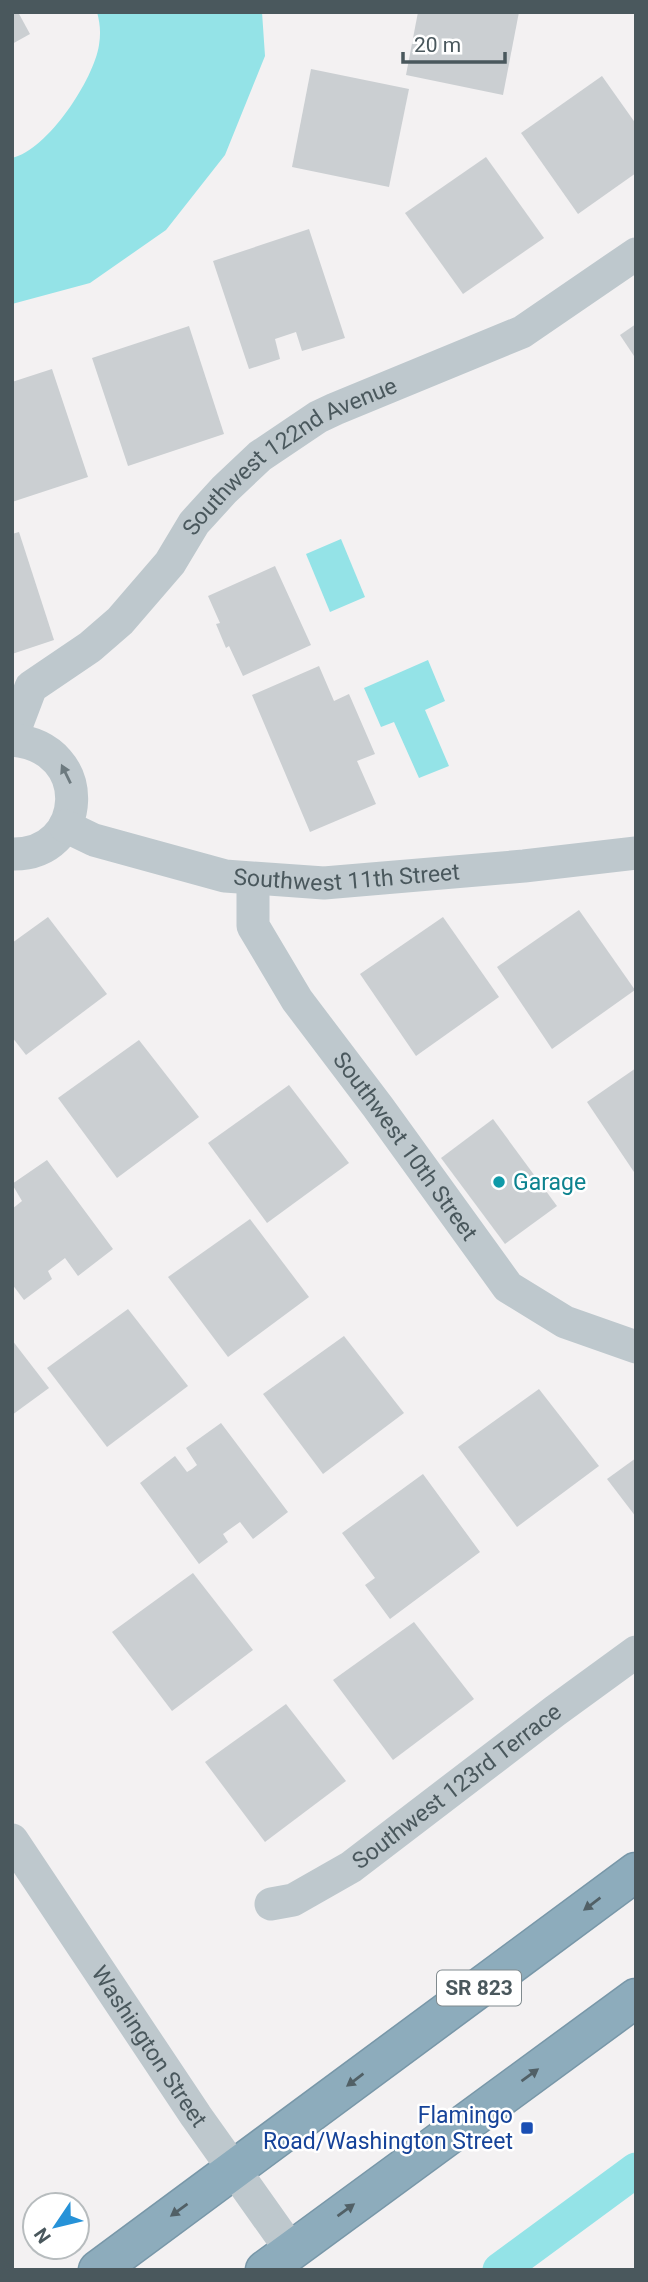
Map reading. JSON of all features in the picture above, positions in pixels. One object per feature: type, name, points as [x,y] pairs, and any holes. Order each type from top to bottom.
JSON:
[{"type":"highway","name":"SR 823","points":[[98,2270],[636,1872]]},
{"type":"highway","points":[[278,2260],[636,1998]]},
{"type":"street","name":"Southwest 122nd Avenue","points":[[12,739],[31,687],[90,647],[120,621],[170,563],[194,523],[260,456],[318,417],[522,332],[636,254]]},
{"type":"street","points":[[12,739],[43,747],[56,757],[71,786],[72,799],[65,826],[47,845],[35,852],[12,855]]},
{"type":"street","name":"Southwest 11th Street","points":[[65,826],[125,849],[225,876],[324,883],[519,867],[636,853]]},
{"type":"street","name":"Southwest 10th Street","points":[[253,878],[253,926],[297,1000],[508,1287],[565,1322],[636,1347]]},
{"type":"street","name":"Southwest 123rd Terrace","points":[[271,1904],[293,1900],[351,1867],[636,1652]]},
{"type":"street","name":"Washington Street","points":[[12,1840],[234,2170],[278,2260]]},
{"type":"water","points":[[97,12],[262,12],[265,56],[225,155],[166,230],[90,283],[12,304],[12,158],[40,142],[79,94],[99,45]]},
{"type":"water","points":[[341,539],[365,597],[330,612],[306,554]]},
{"type":"water","points":[[428,660],[445,701],[425,710],[449,766],[419,778],[394,722],[381,727],[364,688]]},
{"type":"building","points":[[12,12],[18,12],[30,34],[12,44]]},
{"type":"building","points":[[418,12],[519,12],[503,95],[406,75]]},
{"type":"building","points":[[311,69],[409,89],[389,187],[292,167]]},
{"type":"building","points":[[602,76],[636,124],[636,173],[578,214],[521,133]]},
{"type":"building","points":[[486,157],[544,238],[463,294],[405,213]]},
{"type":"building","points":[[309,229],[345,338],[302,351],[296,332],[275,339],[280,359],[249,369],[213,261]]},
{"type":"building","points":[[636,324],[636,359],[620,335]]},
{"type":"building","points":[[189,326],[224,434],[128,466],[92,358]]},
{"type":"building","points":[[52,369],[88,477],[12,502],[12,382]]},
{"type":"building","points":[[19,532],[54,640],[12,654],[12,534]]},
{"type":"building","points":[[275,566],[311,645],[243,676],[229,646],[226,648],[216,624],[220,623],[208,596]]},
{"type":"building","points":[[319,666],[334,701],[349,694],[375,754],[357,761],[376,804],[310,832],[252,695]]},
{"type":"building","points":[[579,910],[635,990],[552,1049],[497,967]]},
{"type":"building","points":[[48,917],[107,994],[26,1055],[12,1037],[12,943]]},
{"type":"building","points":[[443,917],[499,997],[416,1056],[360,974]]},
{"type":"building","points":[[139,1040],[199,1117],[117,1178],[58,1098]]},
{"type":"building","points":[[636,1068],[636,1175],[587,1102]]},
{"type":"building","points":[[289,1085],[349,1163],[267,1223],[208,1143]]},
{"type":"building","name":"Garage","points":[[493,1119],[557,1206],[505,1244],[441,1158]]},
{"type":"building","points":[[47,1160],[113,1249],[78,1276],[65,1258],[48,1271],[52,1279],[24,1300],[12,1284],[12,1209],[22,1201],[12,1184]]},
{"type":"building","points":[[250,1219],[309,1297],[228,1357],[168,1277]]},
{"type":"building","points":[[128,1309],[188,1386],[107,1447],[47,1368]]},
{"type":"building","points":[[344,1336],[404,1413],[323,1474],[263,1394]]},
{"type":"building","points":[[12,1340],[49,1388],[12,1415]]},
{"type":"building","points":[[539,1389],[599,1466],[517,1527],[458,1447]]},
{"type":"building","points":[[221,1423],[288,1512],[253,1539],[240,1522],[223,1534],[228,1542],[199,1564],[140,1483],[175,1456],[187,1472],[192,1469],[197,1465],[186,1448]]},
{"type":"building","points":[[636,1458],[636,1517],[607,1479]]},
{"type":"building","points":[[423,1474],[480,1552],[390,1619],[365,1585],[375,1578],[342,1533]]},
{"type":"building","points":[[193,1573],[253,1650],[172,1711],[112,1632]]},
{"type":"building","points":[[414,1622],[474,1699],[393,1760],[333,1680]]},
{"type":"building","points":[[286,1704],[346,1781],[265,1842],[205,1762]]},
{"type":"waterway","points":[[500,2270],[636,2170]]},
{"type":"place","name":"Garage","points":[[499,1182]]},
{"type":"place","name":"Flamingo Road/Washington Street","points":[[527,2128]]}]
